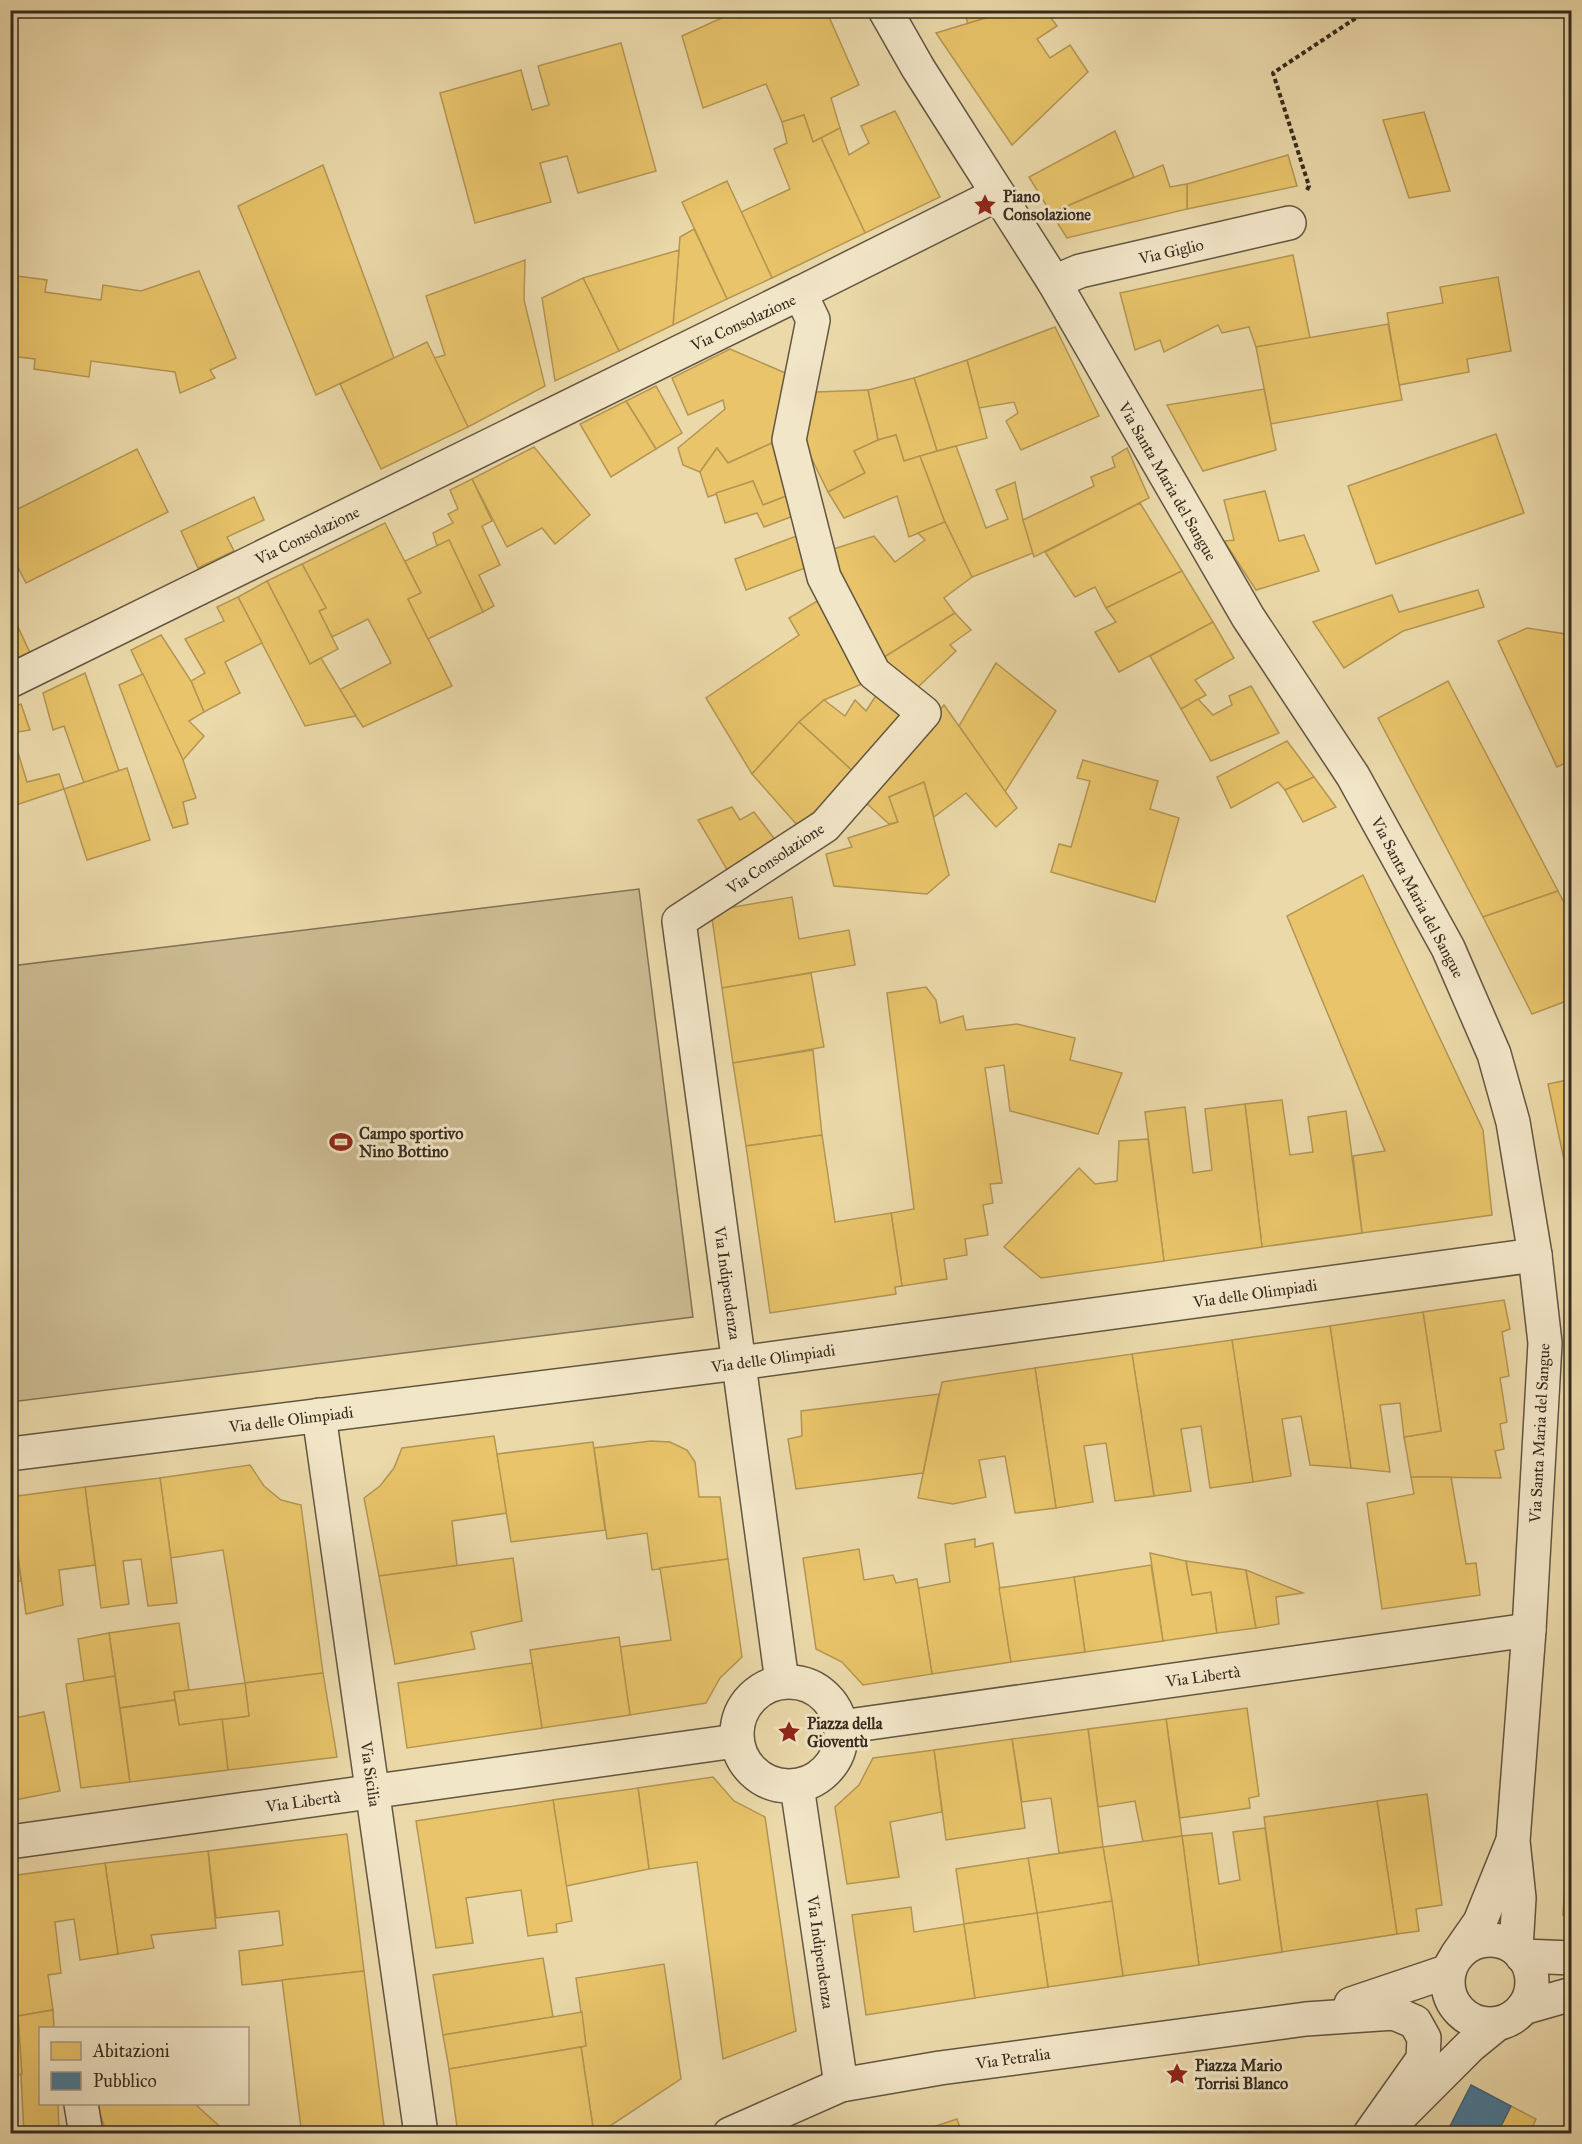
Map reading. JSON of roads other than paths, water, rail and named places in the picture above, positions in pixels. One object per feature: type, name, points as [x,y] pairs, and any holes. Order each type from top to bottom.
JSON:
[{"type":"street","name":"Via Santa Maria del Sangue","points":[[885,10],[918,68],[1054,282],[1248,617],[1353,776],[1448,948],[1494,1054],[1513,1122],[1535,1255],[1545,1342],[1529,1630],[1513,1841]]},
{"type":"street","points":[[800,293],[999,194]]},
{"type":"street","name":"Via Giglio","points":[[1054,282],[1080,271],[1288,224]]},
{"type":"street","name":"Via Consolazione","points":[[10,681],[800,293],[813,320],[789,440],[824,577],[874,673],[924,713],[825,826],[679,921]]},
{"type":"street","name":"Via Indipendenza","points":[[679,921],[782,1682]]},
{"type":"street","name":"Via delle Olimpiadi","points":[[10,1454],[739,1363],[1535,1255]]},
{"type":"street","name":"Via Sicilia","points":[[319,1415],[421,2133]]},
{"type":"street","name":"Via Libertà","points":[[841,1727],[1529,1630]]},
{"type":"street","points":[[782,1682],[802,1683],[821,1692],[834,1708],[841,1727],[840,1747],[830,1765],[815,1779],[797,1786],[775,1784],[757,1775],[743,1760],[736,1741],[738,1720],[747,1702],[763,1689],[782,1682]]},
{"type":"street","name":"Via Libertà","points":[[10,1842],[736,1741]]},
{"type":"street","name":"Via Indipendenza","points":[[797,1786],[841,2085]]},
{"type":"street","points":[[1513,1841],[1519,1898],[1519,1953]]},
{"type":"street","points":[[1513,1841],[1480,1922],[1453,1964],[1448,1988],[1453,2004],[1464,2016],[1479,2023],[1510,2016],[1572,1994]]},
{"type":"street","points":[[1306,2019],[1453,1964],[1469,1946],[1485,1941],[1501,1942],[1519,1953],[1526,1961],[1532,1977],[1531,1994],[1510,2016],[1470,2046],[1382,2133]]},
{"type":"street","points":[[1519,1953],[1572,1958]]},
{"type":"street","points":[[1306,2019],[1394,2013],[1415,2022],[1424,2038],[1423,2059],[1370,2133]]},
{"type":"street","name":"Via Petralia","points":[[730,2133],[841,2085],[940,2068],[1306,2019]]},
{"type":"street","points":[[81,2105],[86,2133]]},
{"type":"place","name":"Piano Consolazione","points":[[985,205]]},
{"type":"place","name":"Campo sportivo Nino Bottino","points":[[341,1142]]},
{"type":"place","name":"Piazza della Gioventù","points":[[789,1732]]},
{"type":"place","name":"Piazza Mario Torrisi Blanco","points":[[1177,2074]]}]
